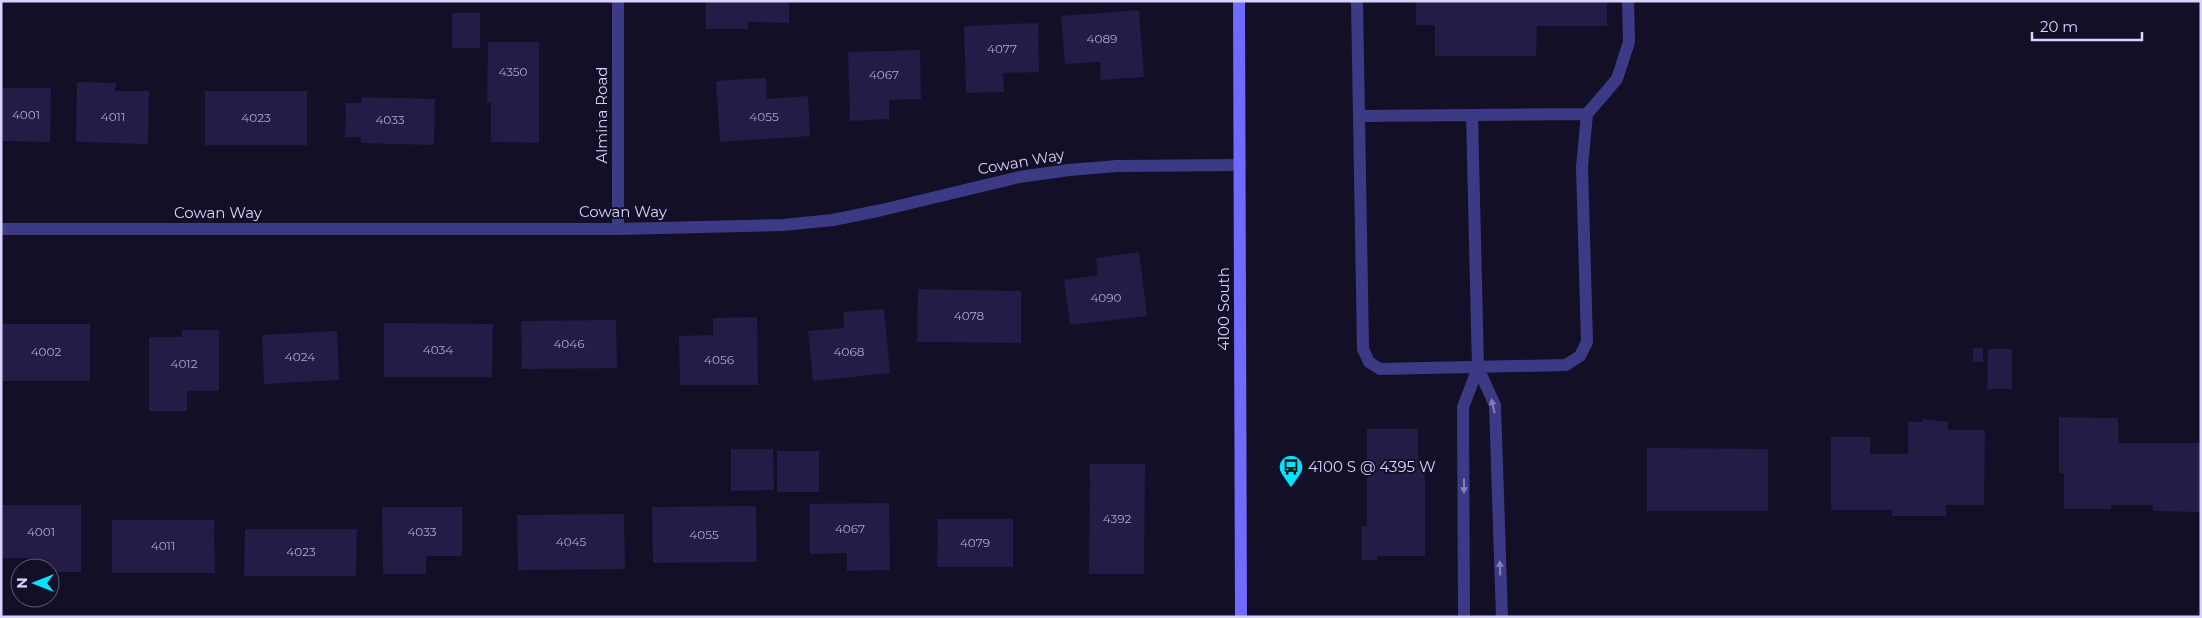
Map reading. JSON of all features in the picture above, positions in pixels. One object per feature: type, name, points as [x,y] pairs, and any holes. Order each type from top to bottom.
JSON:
[{"type":"main road","name":"4100 South","points":[[1239,1],[1241,617]]},
{"type":"street","name":"Almina Road","points":[[618,1],[618,228]]},
{"type":"street","points":[[1357,1],[1363,349],[1369,362],[1380,369],[1566,365],[1580,356],[1587,342],[1582,167],[1587,114],[1617,79],[1629,42],[1628,1]]},
{"type":"street","points":[[1359,116],[1587,114]]},
{"type":"street","points":[[1464,617],[1463,407],[1478,368],[1472,115]]},
{"type":"street","name":"Cowan Way","points":[[1,229],[618,228],[783,225],[833,220],[1019,177],[1069,170],[1117,166],[1240,165]]},
{"type":"street","points":[[1478,368],[1495,405],[1502,617]]},
{"type":"building","points":[[706,1],[789,1],[789,23],[748,22],[748,29],[706,29]]},
{"type":"building","points":[[1416,1],[1607,1],[1607,26],[1537,26],[1536,56],[1435,56],[1435,25],[1416,25]]},
{"type":"building","points":[[1139,10],[1144,77],[1101,80],[1100,62],[1065,64],[1061,16]]},
{"type":"building","points":[[452,13],[480,13],[480,48],[452,48]]},
{"type":"building","points":[[1038,23],[1039,72],[1003,73],[1004,92],[966,93],[964,26]]},
{"type":"building","points":[[488,42],[539,42],[539,143],[491,142],[491,103],[487,103]]},
{"type":"building","points":[[920,50],[921,99],[889,100],[889,119],[850,121],[848,52]]},
{"type":"building","points":[[766,78],[767,99],[808,96],[810,136],[720,142],[716,81]]},
{"type":"building","points":[[77,82],[116,83],[115,91],[149,91],[148,144],[76,142]]},
{"type":"building","points":[[1,88],[51,88],[50,142],[1,141]]},
{"type":"building","points":[[205,91],[307,91],[307,145],[205,145]]},
{"type":"building","points":[[362,97],[435,99],[434,145],[361,143],[361,137],[345,137],[346,103],[362,103]]},
{"type":"building","points":[[1139,252],[1147,316],[1070,325],[1064,280],[1098,275],[1096,258]]},
{"type":"building","points":[[918,289],[1021,291],[1021,343],[917,342]]},
{"type":"building","points":[[884,309],[890,373],[813,381],[808,331],[844,328],[843,312]]},
{"type":"building","points":[[757,317],[758,385],[680,385],[679,336],[713,335],[713,318]]},
{"type":"building","points":[[616,320],[617,368],[522,369],[521,321]]},
{"type":"building","points":[[384,323],[493,324],[492,377],[384,377]]},
{"type":"building","points":[[1,324],[90,324],[90,381],[1,381]]},
{"type":"building","points":[[182,330],[219,330],[219,391],[187,391],[187,411],[149,411],[149,337],[182,337]]},
{"type":"building","points":[[337,331],[339,380],[264,384],[262,335]]},
{"type":"building","points":[[1973,348],[1983,348],[1983,362],[1973,362]]},
{"type":"building","points":[[1988,349],[2012,349],[2012,389],[1987,389]]},
{"type":"building","points":[[2059,417],[2118,418],[2118,443],[2201,443],[2201,512],[2153,511],[2153,505],[2111,505],[2111,509],[2064,509],[2064,473],[2059,473]]},
{"type":"building","points":[[1923,419],[1948,422],[1948,430],[1985,430],[1984,505],[1946,505],[1946,516],[1892,516],[1892,510],[1831,510],[1831,437],[1870,437],[1870,454],[1908,454],[1908,422],[1923,422]]},
{"type":"building","points":[[1367,429],[1418,429],[1418,467],[1425,467],[1425,556],[1377,556],[1377,560],[1362,560],[1362,526],[1367,526]]},
{"type":"building","points":[[1647,448],[1768,449],[1768,511],[1647,511]]},
{"type":"building","points":[[731,449],[773,449],[774,490],[731,491]]},
{"type":"building","points":[[777,451],[819,451],[819,492],[777,492]]},
{"type":"building","points":[[1090,464],[1145,464],[1144,574],[1089,574]]},
{"type":"building","points":[[889,503],[890,570],[847,571],[847,553],[810,554],[810,504]]},
{"type":"building","points":[[1,505],[81,505],[81,572],[60,572],[60,558],[1,558]]},
{"type":"building","points":[[756,506],[757,562],[653,563],[652,507]]},
{"type":"building","points":[[382,507],[462,507],[462,556],[426,556],[426,574],[383,574]]},
{"type":"building","points":[[624,514],[625,569],[518,570],[517,515]]},
{"type":"building","points":[[938,519],[1013,519],[1013,567],[937,567]]},
{"type":"building","points":[[112,520],[214,520],[215,573],[112,573]]},
{"type":"building","points":[[245,529],[357,529],[356,576],[244,576]]},
{"type":"place","name":"4100 S @ 4395 W","points":[[1291,488]]}]
